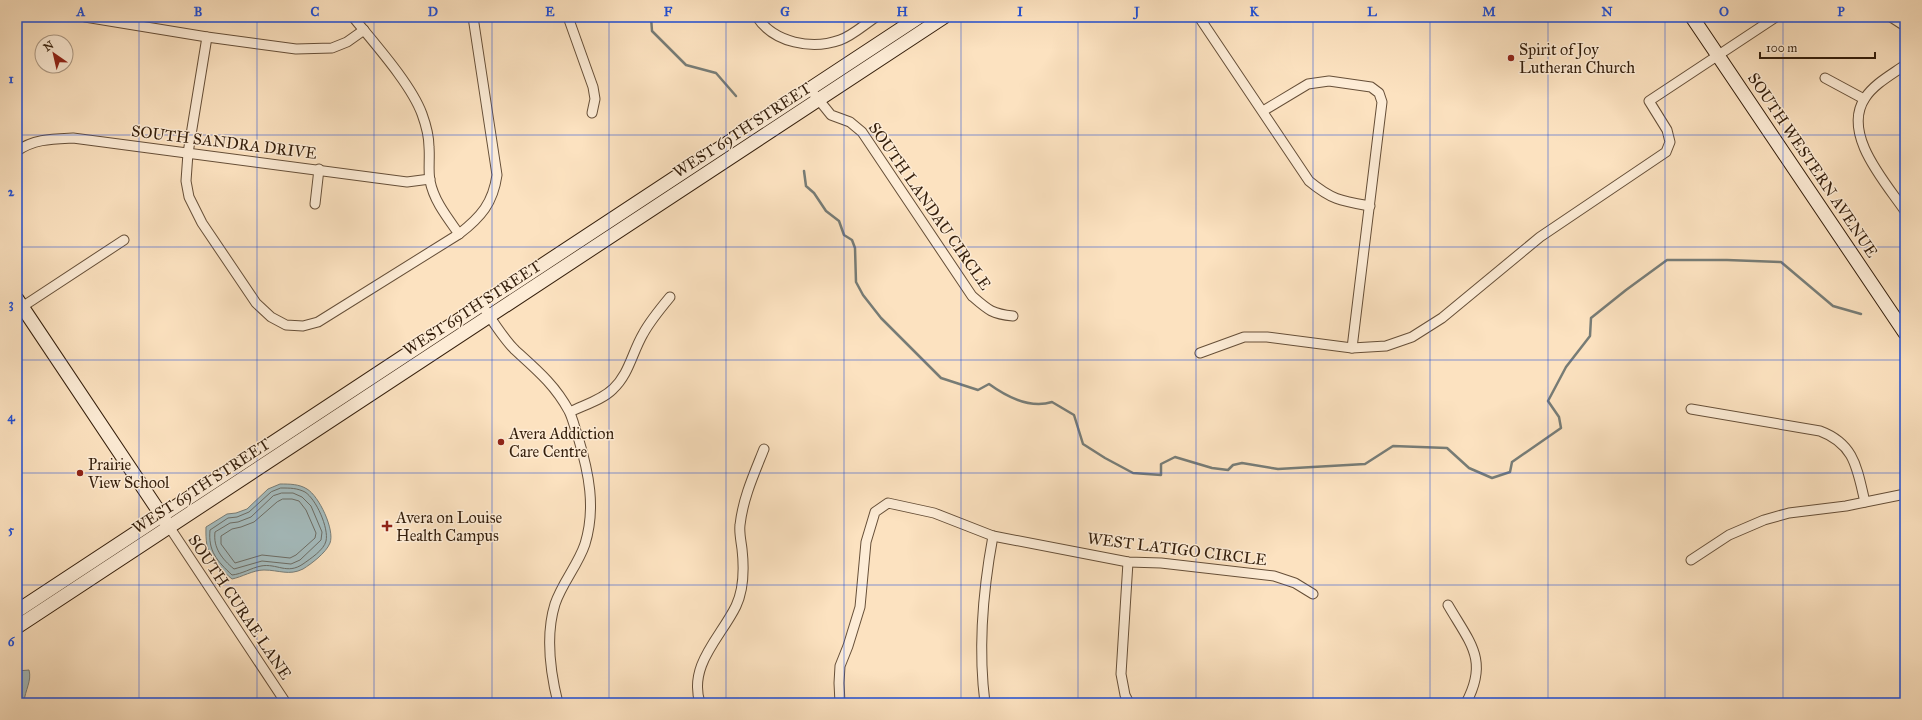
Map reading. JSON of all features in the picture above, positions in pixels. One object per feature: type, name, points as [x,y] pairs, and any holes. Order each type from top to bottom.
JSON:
[{"type":"main road","name":"WEST 69TH STREET","points":[[17,627],[170,528],[944,17]]},
{"type":"main road","name":"SOUTH WESTERN AVENUE","points":[[1692,17],[1905,333]]},
{"type":"main road","name":"WEST 69TH STREET","points":[[17,611],[918,18]]},
{"type":"main road","points":[[918,18],[924,31]]},
{"type":"main road","points":[[20,303],[170,528]]},
{"type":"street","points":[[85,17],[116,20],[207,37],[314,50],[332,48],[347,42],[364,30]]},
{"type":"street","points":[[353,17],[388,61],[410,92],[422,113],[429,145],[430,179],[438,203],[459,234]]},
{"type":"street","points":[[207,37],[188,153],[186,181],[189,197],[202,223],[256,303],[271,316],[286,325],[303,326],[318,322],[459,234],[478,220],[488,205],[495,189],[497,175],[473,17]]},
{"type":"street","points":[[568,17],[593,87],[595,99],[592,113]]},
{"type":"street","points":[[757,17],[762,24],[776,35],[797,44],[818,45],[841,40],[876,17]]},
{"type":"street","points":[[1198,17],[1309,180],[1324,193],[1340,201],[1370,206]]},
{"type":"street","points":[[1200,353],[1244,337],[1267,337],[1352,348],[1386,346],[1412,337],[1442,318],[1540,237],[1666,152],[1670,142],[1667,130],[1649,101],[1776,17]]},
{"type":"street","points":[[1891,17],[1905,26]]},
{"type":"street","points":[[1905,65],[1876,85],[1864,99],[1858,113],[1858,125],[1863,148],[1905,211]]},
{"type":"street","points":[[1825,78],[1864,99]]},
{"type":"street","points":[[1263,111],[1308,84],[1329,81],[1371,87],[1379,93],[1382,102],[1352,348]]},
{"type":"street","name":"SOUTH LANDAU CIRCLE","points":[[810,89],[831,115],[850,122],[862,132],[972,296],[986,309],[996,314],[1013,316]]},
{"type":"street","name":"SOUTH SANDRA DRIVE","points":[[17,151],[25,146],[46,139],[72,138],[319,169],[407,182],[430,179]]},
{"type":"street","points":[[315,204],[319,169]]},
{"type":"street","points":[[20,303],[124,240]]},
{"type":"street","points":[[570,412],[602,397],[613,389],[625,374],[650,322],[670,297]]},
{"type":"street","points":[[483,305],[490,317],[515,350],[535,367],[552,385],[570,412],[587,467],[592,505],[590,525],[584,546],[555,604],[549,635],[553,684],[558,703]]},
{"type":"street","points":[[1691,409],[1820,431],[1834,436],[1846,448],[1853,460],[1865,502]]},
{"type":"street","points":[[700,703],[698,695],[700,673],[707,650],[736,606],[742,587],[744,563],[739,526],[747,492],[764,449]]},
{"type":"street","points":[[1691,560],[1729,535],[1764,520],[1789,513],[1865,502],[1905,494]]},
{"type":"street","name":"WEST LATIGO CIRCLE","points":[[840,703],[840,666],[860,608],[866,542],[875,512],[888,503],[934,513],[993,536],[1128,562],[1161,563],[1274,576],[1295,583],[1313,594]]},
{"type":"street","name":"SOUTH CURAE LANE","points":[[170,528],[286,703]]},
{"type":"street","points":[[985,703],[982,681],[982,647],[987,566],[993,536]]},
{"type":"street","points":[[1128,562],[1121,674],[1125,695],[1129,703]]},
{"type":"street","points":[[1448,605],[1474,652],[1477,668],[1476,680],[1466,703]]},
{"type":"water","points":[[280,484],[301,486],[312,493],[321,506],[328,522],[331,537],[328,547],[318,558],[298,571],[288,572],[260,570],[232,579],[219,568],[211,557],[207,545],[206,527],[227,514],[236,513],[247,509],[268,489]]},
{"type":"water","points":[[29,670],[30,678],[24,702],[17,703],[17,671]]},
{"type":"waterway","points":[[651,17],[652,31],[686,65],[716,73],[736,96]]},
{"type":"waterway","points":[[804,171],[806,186],[814,193],[826,211],[839,221],[844,235],[852,240],[855,248],[856,282],[863,295],[881,318],[941,378],[978,390],[989,384],[1003,393],[1027,403],[1044,404],[1052,402],[1074,415],[1083,444],[1133,473],[1161,475],[1161,464],[1175,457],[1212,468],[1228,470],[1233,465],[1242,463],[1278,469],[1365,464],[1393,446],[1447,448],[1469,468],[1492,478],[1510,472],[1512,462],[1561,428],[1559,417],[1548,401],[1566,367],[1590,336],[1591,318],[1667,260],[1781,262],[1833,306],[1861,314]]},
{"type":"place","name":"Spirit of Joy Lutheran Church","points":[[1511,58]]},
{"type":"place","name":"Avera Addiction Care Centre","points":[[501,442]]},
{"type":"place","name":"Prairie View School","points":[[80,473]]},
{"type":"place","name":"Avera on Louise Health Campus","points":[[387,526]]}]
